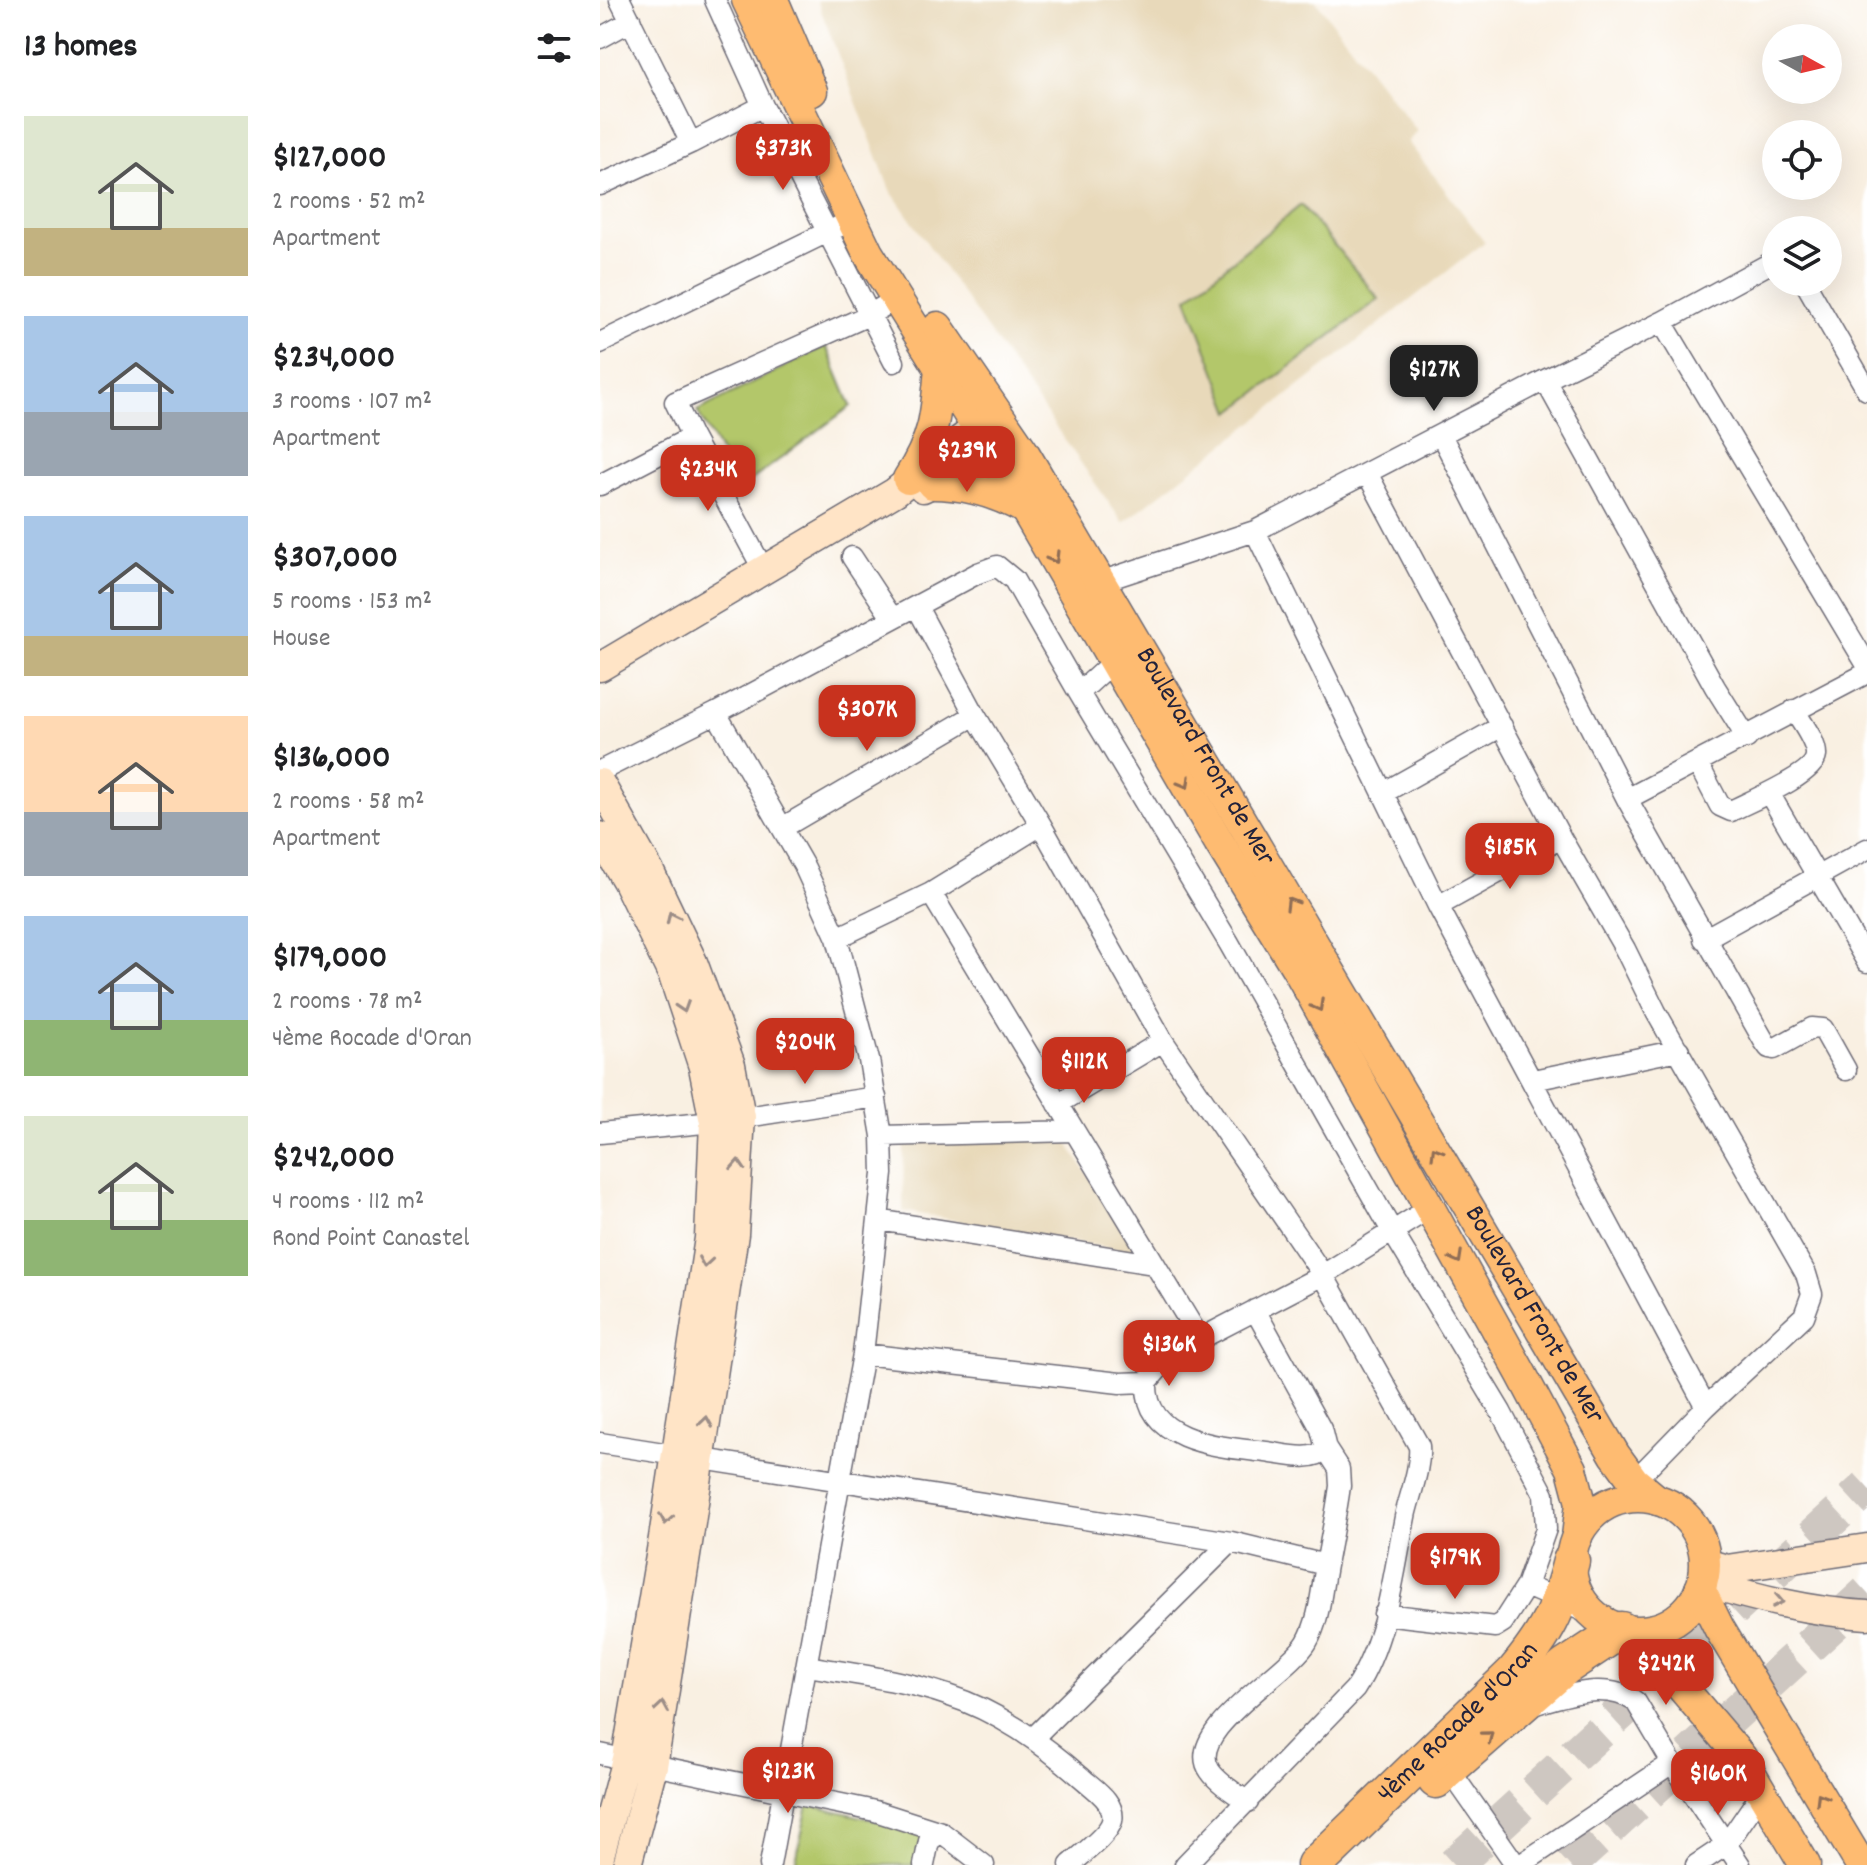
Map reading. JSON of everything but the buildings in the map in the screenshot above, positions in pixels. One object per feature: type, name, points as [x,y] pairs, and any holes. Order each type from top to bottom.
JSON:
[{"type":"highway","name":"4ème Rocade d'Oran","points":[[1315,1865],[1514,1673],[1541,1641],[1561,1600],[1574,1549]]},
{"type":"highway","name":"4ème Rocade d'Oran","points":[[1349,1865],[1448,1768],[1615,1627]]},
{"type":"main road","points":[[747,0],[840,226],[896,299],[940,367],[968,389]]},
{"type":"main road","points":[[773,0],[806,78],[885,244],[993,428],[1025,509],[1299,972],[1572,1469],[1581,1503],[1574,1549],[1577,1592],[1700,1709],[1741,1757],[1805,1865]]},
{"type":"main road","points":[[911,485],[932,434],[940,367]]},
{"type":"main road","points":[[600,667],[911,485],[993,428]]},
{"type":"main road","name":"Boulevard Front de Mer","points":[[993,428],[1100,582],[1615,1455],[1646,1490]]},
{"type":"main road","points":[[911,485],[971,487],[990,492],[1025,509]]},
{"type":"main road","points":[[600,783],[649,870],[693,962],[731,1065],[728,1119],[734,1234],[626,1759],[600,1855]]},
{"type":"main road","points":[[600,836],[627,882],[673,976],[703,1067],[728,1119]]},
{"type":"main road","points":[[1574,1549],[1587,1521],[1601,1508],[1619,1500],[1638,1497],[1646,1490],[1686,1517],[1696,1530],[1703,1578],[1719,1628],[1861,1865]]},
{"type":"main road","points":[[1615,1627],[1653,1630],[1673,1622],[1689,1608],[1703,1578],[1727,1569],[1867,1548]]},
{"type":"main road","points":[[1703,1578],[1749,1596],[1867,1615]]},
{"type":"main road","points":[[626,1759],[627,1865]]},
{"type":"street","points":[[620,0],[691,143]]},
{"type":"street","points":[[715,0],[763,106],[840,226],[869,315],[894,362]]},
{"type":"street","points":[[600,38],[631,21]]},
{"type":"street","points":[[600,185],[763,106]]},
{"type":"street","points":[[600,343],[840,226]]},
{"type":"street","points":[[1100,582],[1255,531],[1762,268]]},
{"type":"street","points":[[1813,296],[1867,390]]},
{"type":"street","points":[[763,569],[675,402],[869,315],[896,299]]},
{"type":"street","points":[[1662,322],[1867,665]]},
{"type":"street","points":[[1545,380],[1707,674],[1747,738]]},
{"type":"street","points":[[1441,435],[1627,799],[1704,939],[1769,1048],[1777,1048],[1806,1031],[1819,1028],[1825,1031],[1846,1070]]},
{"type":"street","points":[[600,485],[692,437]]},
{"type":"street","points":[[1367,473],[1561,838],[1625,949],[1656,1012],[1806,1274],[1812,1294],[1804,1316],[1706,1407],[1646,1490]]},
{"type":"street","points":[[1255,531],[1438,906],[1706,1407]]},
{"type":"street","points":[[852,557],[892,618]]},
{"type":"street","points":[[600,771],[716,713],[978,573],[997,566],[1014,580],[1229,943],[1392,1231],[1501,1412],[1544,1494],[1546,1529],[1526,1586],[1511,1612],[1495,1627],[1384,1614]]},
{"type":"street","points":[[917,607],[975,715],[1163,1041],[1323,1275],[1419,1446],[1384,1614],[1372,1658],[1355,1689],[1185,1865]]},
{"type":"street","points":[[1079,693],[1114,661]]},
{"type":"street","points":[[1627,799],[1867,673]]},
{"type":"street","points":[[1698,764],[1724,810],[1731,811],[1769,793],[1814,764],[1814,747],[1794,710]]},
{"type":"street","points":[[716,713],[805,868],[837,938],[866,1045],[882,1136],[883,1174],[863,1354],[770,1865]]},
{"type":"street","points":[[782,828],[975,715]]},
{"type":"street","points":[[1383,793],[1502,726]]},
{"type":"street","points":[[1769,793],[1867,962]]},
{"type":"street","points":[[837,938],[931,893],[1041,825]]},
{"type":"street","points":[[1438,906],[1561,838]]},
{"type":"street","points":[[1704,939],[1867,849]]},
{"type":"street","points":[[931,893],[1200,1339]]},
{"type":"street","points":[[1058,1104],[1163,1041]]},
{"type":"street","points":[[1533,1080],[1679,1050]]},
{"type":"street","points":[[600,1133],[728,1119],[876,1097]]},
{"type":"street","points":[[882,1136],[1074,1131]]},
{"type":"street","points":[[1326,1449],[1317,1456],[1303,1456],[1220,1448],[1194,1440],[1172,1430],[1154,1414],[1147,1398],[1147,1382],[1159,1368],[1200,1339],[1323,1275],[1430,1208]]},
{"type":"street","points":[[878,1220],[1153,1264]]},
{"type":"street","points":[[1248,1802],[1208,1769],[1205,1751],[1215,1730],[1306,1645],[1317,1613],[1340,1486],[1339,1469],[1326,1449],[1321,1429],[1255,1310]]},
{"type":"street","points":[[863,1354],[1120,1383],[1147,1382]]},
{"type":"street","points":[[600,1443],[1231,1542],[1326,1565]]},
{"type":"street","points":[[1033,1738],[1231,1542]]},
{"type":"street","points":[[1526,1586],[1615,1627]]},
{"type":"street","points":[[808,1666],[949,1695],[1033,1738],[1104,1798],[1112,1811],[1107,1831],[1070,1865]]},
{"type":"street","points":[[1518,1710],[1559,1697],[1591,1692],[1627,1696],[1642,1709],[1672,1763],[1740,1865]]},
{"type":"street","points":[[626,1759],[875,1811],[941,1832],[984,1865]]},
{"type":"street","points":[[1448,1768],[1518,1865],[1672,1763]]},
{"type":"street","points":[[1696,1865],[1726,1845],[1763,1791]]},
{"type":"street","points":[[924,1865],[929,1841],[941,1832]]},
{"type":"shaded area","points":[[817,0],[1315,0],[1417,131],[1408,142],[1485,242],[1123,523],[890,190]]},
{"type":"shaded area","points":[[1065,1139],[1138,1253],[903,1211],[904,1142]]},
{"type":"green space","points":[[1301,205],[1379,299],[1231,412],[1187,298]]},
{"type":"green space","points":[[826,346],[851,406],[741,488],[697,411]]},
{"type":"green space","points":[[808,1804],[912,1829],[933,1839],[928,1865],[795,1865]]},
{"type":"tunnel","points":[[1454,1865],[1867,1487]]},
{"type":"tunnel","points":[[1569,1865],[1867,1593]]}]
